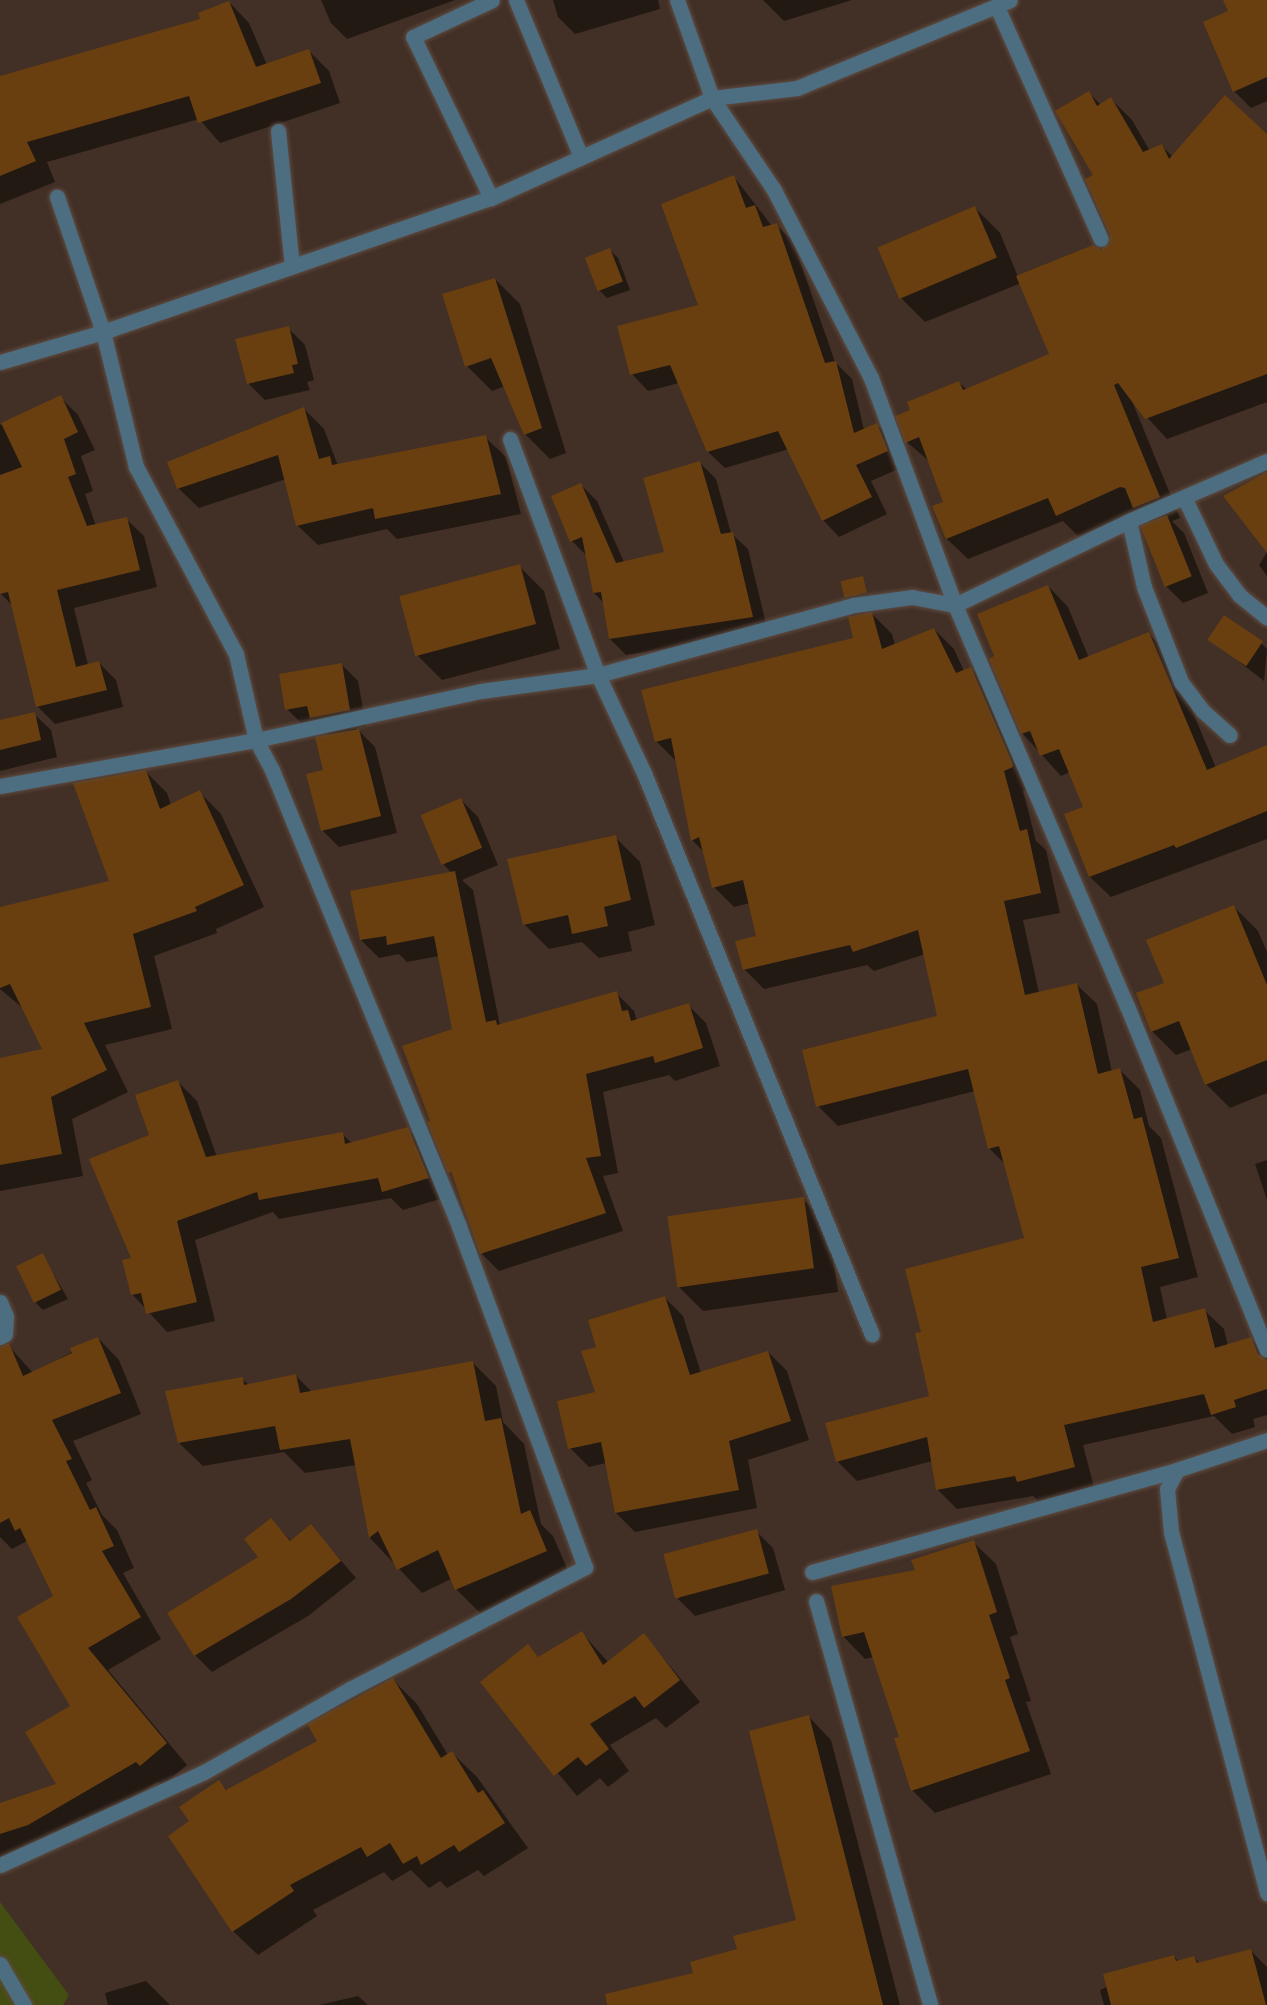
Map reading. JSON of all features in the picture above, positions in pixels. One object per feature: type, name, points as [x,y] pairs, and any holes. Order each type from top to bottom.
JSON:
[{"type":"street","points":[[490,198],[413,37],[492,0]]},
{"type":"street","points":[[516,0],[581,157]]},
{"type":"street","points":[[677,0],[712,98],[774,190],[870,378],[955,605],[1108,962],[1267,1350]]},
{"type":"street","points":[[0,362],[103,332],[490,198],[712,98],[796,88],[1004,3],[1101,238]]},
{"type":"street","points":[[278,131],[292,266]]},
{"type":"street","points":[[0,1865],[204,1772],[411,1656],[585,1567],[459,1226],[272,770],[256,740],[236,654],[136,467],[103,332],[57,197]]},
{"type":"street","points":[[510,439],[598,675],[644,773],[872,1335]]},
{"type":"street","points":[[0,786],[256,740],[481,691],[598,675],[854,605],[912,597],[955,605],[1128,521],[1267,461]]},
{"type":"street","points":[[1184,497],[1216,564],[1239,595],[1267,618]]},
{"type":"street","points":[[1128,521],[1144,587],[1181,682],[1203,711],[1230,735]]},
{"type":"street","points":[[0,1302],[6,1316],[5,1334],[0,1337]]},
{"type":"street","points":[[812,1572],[1177,1470],[1267,1440]]},
{"type":"street","points":[[1177,1470],[1167,1489],[1171,1532],[1267,1893]]},
{"type":"street","points":[[816,1601],[930,2005]]},
{"type":"street","points":[[0,1964],[24,2005]]},
{"type":"green space","points":[[0,1902],[69,1995],[63,2005],[0,2005]]},
{"type":"building","points":[[1223,0],[1267,0],[1267,77],[1233,92],[1203,22],[1228,11]]},
{"type":"building","points":[[229,1],[256,67],[309,49],[321,83],[198,123],[189,96],[27,142],[36,161],[0,176],[0,76],[200,19],[198,13]]},
{"type":"building","points":[[1089,91],[1097,106],[1111,97],[1143,152],[1162,144],[1169,159],[1225,95],[1267,134],[1267,374],[1145,419],[1118,383],[1114,385],[1160,497],[1133,508],[1125,488],[1120,487],[1056,516],[1048,498],[946,539],[932,506],[943,502],[919,437],[905,443],[895,416],[910,410],[907,402],[959,381],[963,390],[1049,354],[1016,276],[1093,245],[1101,249],[1109,244],[1110,235],[1085,179],[1093,175],[1055,111]]},
{"type":"building","points":[[734,175],[746,208],[755,205],[763,227],[777,223],[825,363],[836,361],[854,433],[877,423],[888,451],[856,465],[872,497],[822,521],[778,431],[707,452],[670,365],[630,375],[617,326],[698,305],[661,204]]},
{"type":"building","points":[[975,206],[997,258],[899,299],[877,247]]},
{"type":"building","points":[[610,248],[623,282],[598,291],[585,258]]},
{"type":"building","points":[[495,278],[542,428],[524,435],[491,358],[465,367],[442,294]]},
{"type":"building","points":[[289,326],[298,364],[292,365],[294,373],[247,384],[235,339]]},
{"type":"building","points":[[61,395],[78,432],[64,439],[76,474],[68,477],[87,526],[127,517],[140,570],[57,590],[76,667],[99,661],[107,690],[36,707],[8,592],[0,594],[0,475],[22,467],[1,423]]},
{"type":"building","points":[[304,407],[319,459],[330,456],[332,465],[486,435],[501,494],[375,519],[373,508],[296,526],[278,455],[177,489],[167,462]]},
{"type":"building","points":[[700,461],[721,534],[733,532],[753,617],[609,639],[601,592],[593,593],[582,537],[570,542],[551,496],[581,483],[616,563],[664,552],[643,478]]},
{"type":"building","points":[[1267,472],[1267,553],[1223,496]]},
{"type":"building","points":[[1167,515],[1192,576],[1165,587],[1140,526]]},
{"type":"building","points":[[520,564],[536,624],[415,656],[399,596]]},
{"type":"building","points":[[863,576],[867,593],[844,598],[841,581]]},
{"type":"building","points":[[1048,585],[1079,660],[1149,632],[1207,770],[1267,745],[1267,811],[1176,848],[1174,845],[1089,877],[1064,814],[1083,807],[1059,749],[1040,756],[1030,731],[1021,734],[989,659],[994,656],[977,614]]},
{"type":"building","points":[[872,612],[882,649],[934,628],[956,673],[971,667],[1012,762],[1013,767],[1004,771],[1020,831],[1027,829],[1041,893],[1004,901],[1025,995],[1077,983],[1098,1074],[1120,1068],[1134,1119],[1142,1117],[1179,1258],[1141,1267],[1153,1322],[1205,1308],[1215,1348],[1251,1337],[1258,1354],[1267,1360],[1267,1389],[1234,1400],[1236,1407],[1211,1415],[1204,1394],[1064,1425],[1075,1467],[1017,1482],[1015,1476],[936,1490],[927,1437],[836,1462],[825,1423],[929,1396],[915,1333],[921,1332],[905,1269],[1024,1238],[999,1146],[988,1149],[968,1069],[816,1107],[802,1050],[937,1016],[918,930],[853,952],[850,945],[743,970],[735,941],[756,936],[743,880],[712,888],[699,837],[691,841],[671,738],[655,742],[641,690],[853,638],[848,617]]},
{"type":"building","points":[[1224,615],[1263,641],[1246,666],[1207,640]]},
{"type":"building","points":[[342,663],[350,710],[310,718],[307,706],[285,710],[279,674]]},
{"type":"building","points":[[35,712],[41,740],[0,750],[0,720]]},
{"type":"building","points":[[359,729],[381,816],[321,831],[306,774],[323,770],[315,737]]},
{"type":"building","points":[[146,770],[160,809],[200,790],[244,885],[195,907],[197,911],[133,934],[151,1007],[84,1023],[107,1070],[51,1097],[62,1154],[0,1165],[0,1058],[42,1049],[10,984],[0,988],[0,907],[109,881],[73,783]]},
{"type":"building","points":[[461,798],[482,848],[442,865],[420,815]]},
{"type":"building","points":[[616,835],[631,900],[604,907],[608,926],[572,934],[568,915],[523,925],[507,859]]},
{"type":"building","points":[[455,871],[486,1022],[496,1020],[497,1025],[617,991],[622,1011],[628,1010],[631,1021],[689,1003],[703,1048],[655,1063],[653,1056],[586,1074],[601,1156],[586,1158],[606,1213],[480,1254],[451,1172],[448,1173],[427,1122],[430,1121],[402,1046],[452,1029],[434,936],[387,945],[386,936],[360,940],[350,891]]},
{"type":"building","points":[[1234,905],[1267,985],[1267,1060],[1205,1085],[1179,1021],[1151,1032],[1136,993],[1164,983],[1146,940]]},
{"type":"building","points":[[178,1080],[206,1157],[343,1132],[345,1144],[408,1127],[429,1178],[382,1192],[378,1178],[259,1200],[257,1192],[177,1221],[197,1302],[146,1314],[141,1293],[131,1295],[122,1260],[131,1258],[89,1159],[149,1135],[135,1095]]},
{"type":"building","points":[[804,1197],[814,1268],[677,1288],[667,1216]]},
{"type":"building","points":[[43,1253],[61,1290],[34,1303],[16,1266]]},
{"type":"building","points":[[665,1296],[690,1375],[768,1351],[791,1421],[729,1441],[739,1490],[615,1513],[601,1442],[568,1449],[557,1401],[595,1392],[581,1351],[596,1347],[588,1320]]},
{"type":"building","points":[[98,1337],[121,1393],[52,1420],[72,1459],[66,1461],[90,1510],[96,1507],[114,1546],[102,1551],[141,1617],[88,1648],[167,1743],[140,1766],[136,1762],[28,1825],[0,1834],[0,1803],[56,1784],[25,1732],[70,1706],[17,1617],[53,1596],[20,1528],[15,1531],[9,1518],[0,1523],[0,1347],[9,1343],[23,1376],[72,1353],[70,1348]]},
{"type":"building","points":[[473,1361],[485,1421],[501,1418],[521,1514],[530,1510],[547,1551],[455,1590],[438,1550],[397,1570],[378,1531],[369,1538],[350,1439],[280,1450],[275,1426],[178,1443],[165,1391],[243,1377],[244,1385],[296,1374],[300,1393]]},
{"type":"building","points":[[271,1518],[290,1541],[311,1524],[341,1561],[291,1599],[194,1656],[167,1613],[258,1557],[244,1539]]},
{"type":"building","points":[[757,1529],[769,1573],[675,1599],[663,1554]]},
{"type":"building","points":[[974,1540],[997,1612],[989,1615],[1010,1678],[1005,1680],[1030,1751],[911,1791],[894,1738],[899,1737],[864,1632],[842,1637],[831,1586],[915,1570],[911,1560]]},
{"type":"building","points":[[582,1631],[603,1665],[644,1633],[680,1680],[644,1708],[635,1696],[590,1724],[609,1749],[586,1766],[578,1757],[554,1776],[480,1682],[528,1644],[538,1657]]},
{"type":"building","points":[[393,1678],[441,1758],[452,1751],[478,1793],[483,1790],[505,1823],[459,1852],[454,1845],[421,1865],[417,1856],[403,1864],[390,1843],[367,1857],[361,1847],[290,1885],[294,1891],[232,1932],[168,1836],[189,1821],[179,1807],[219,1780],[226,1790],[317,1741],[307,1724]]},
{"type":"building","points":[[809,1715],[883,2005],[607,2005],[605,1994],[693,1973],[690,1962],[737,1949],[733,1936],[796,1920],[749,1731]]},
{"type":"building","points":[[1251,1949],[1266,2005],[1111,2005],[1103,1974],[1174,1955],[1176,1961],[1194,1956],[1197,1963]]}]
